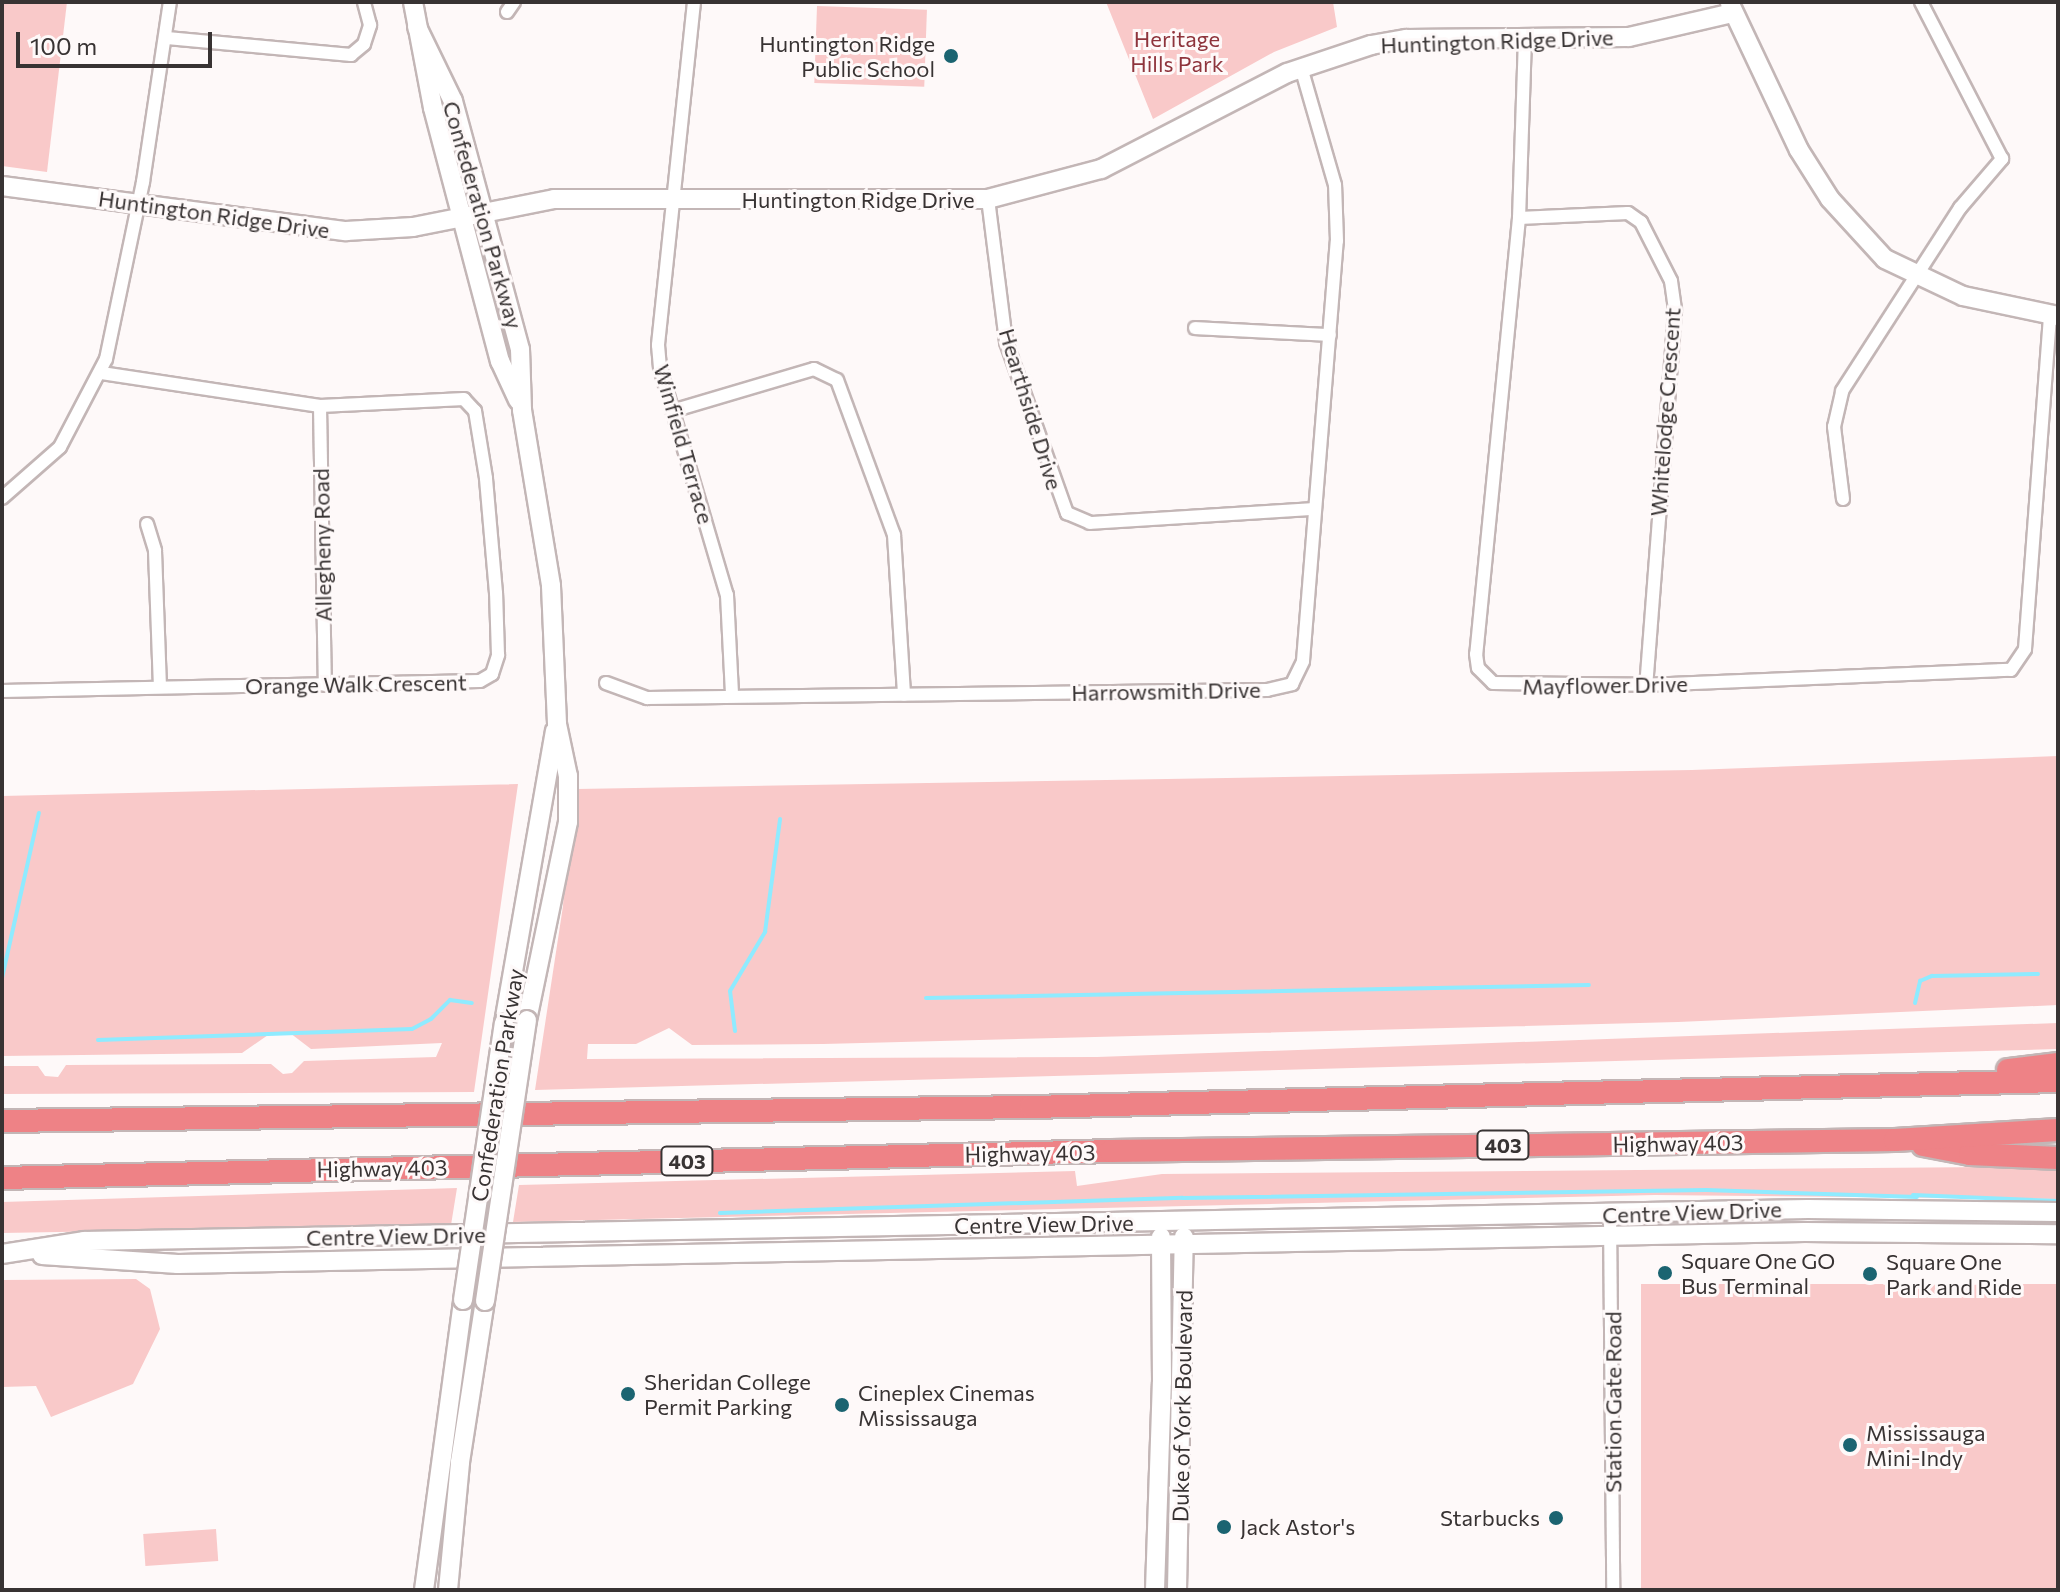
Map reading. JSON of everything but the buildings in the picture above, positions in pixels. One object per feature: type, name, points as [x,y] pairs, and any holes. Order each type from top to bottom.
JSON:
[{"type":"highway","points":[[1946,1082],[2058,1064]]},
{"type":"highway","name":"Highway 403","points":[[2,1120],[1046,1107],[2058,1081]]},
{"type":"highway","name":"Highway 403","points":[[2,1178],[1099,1151],[1895,1140],[2058,1130]]},
{"type":"highway","points":[[1895,1140],[1970,1154],[2058,1158]]},
{"type":"street","points":[[2,498],[60,447],[101,373],[137,202],[167,38],[170,2]]},
{"type":"street","points":[[167,38],[351,55],[364,44],[370,25],[364,2]]},
{"type":"street","name":"Confederation Parkway","points":[[413,2],[462,216],[500,361],[522,410]]},
{"type":"street","name":"Winfield Terrace","points":[[694,2],[658,345],[672,411],[727,595],[732,693]]},
{"type":"street","points":[[1843,499],[1834,427],[1842,391],[1960,208],[2002,159],[1921,2]]},
{"type":"street","points":[[1731,8],[1799,150],[1830,199],[1885,259],[1914,276],[1963,296],[2054,316]]},
{"type":"street","name":"Huntington Ridge Drive","points":[[2,186],[137,202],[318,230],[413,227],[554,199],[988,199],[1101,169],[1301,67],[1406,39],[1641,35],[1731,8]]},
{"type":"street","name":"Confederation Parkway","points":[[417,27],[453,101],[520,349],[522,410],[551,586],[557,724],[568,776],[568,822],[527,1020],[485,1301],[448,1590]]},
{"type":"street","name":"Mayflower Drive","points":[[1525,38],[1519,218],[1478,668],[1505,686],[1646,685],[2004,673],[2018,665],[2025,649],[2054,316]]},
{"type":"street","name":"Harrowsmith Drive","points":[[606,683],[647,698],[732,693],[904,695],[1282,689],[1292,684],[1303,661],[1337,241],[1335,185],[1301,67]]},
{"type":"street","name":"Hearthside Drive","points":[[988,199],[1006,342],[1067,513],[1090,523],[1313,509]]},
{"type":"street","name":"Whitelodge Crescent","points":[[1519,218],[1628,213],[1641,222],[1671,281],[1675,311],[1646,685]]},
{"type":"street","points":[[1195,328],[1330,335]]},
{"type":"street","points":[[672,411],[814,369],[837,380],[894,535],[900,570],[904,695]]},
{"type":"street","name":"Orange Walk Crescent","points":[[2,691],[480,681],[492,674],[498,655],[486,478],[475,411],[464,399],[451,397],[420,403],[320,406],[101,373]]},
{"type":"street","name":"Allegheny Road","points":[[320,406],[325,685]]},
{"type":"street","points":[[147,524],[155,551],[160,687]]},
{"type":"street","name":"Confederation Parkway","points":[[424,1590],[504,1023],[542,829],[542,781],[557,724]]},
{"type":"street","name":"Centre View Drive","points":[[2,1254],[31,1253],[84,1241],[1808,1209],[2058,1212]]},
{"type":"street","name":"Station Gate Road","points":[[1610,1215],[1613,1590]]},
{"type":"street","name":"Duke of York Boulevard","points":[[1155,1590],[1160,1222]]},
{"type":"street","name":"Duke of York Boulevard","points":[[1177,1590],[1183,1222]]},
{"type":"street","name":"Centre View Drive","points":[[31,1253],[77,1261],[178,1264],[1161,1248],[1805,1232],[2058,1234]]},
{"type":"green space","points":[[2,2],[67,2],[47,172],[2,166]]},
{"type":"green space","name":"Heritage Hills Park","points":[[1106,2],[1333,2],[1337,27],[1274,52],[1153,119]]},
{"type":"green space","points":[[817,6],[927,10],[924,87],[814,83]]},
{"type":"green space","points":[[2058,756],[2058,1005],[1678,1022],[823,1044],[692,1045],[669,1028],[636,1044],[588,1044],[587,1059],[1097,1057],[2058,1023],[2058,1049],[535,1090],[563,906],[570,797],[577,789],[1692,770]]},
{"type":"green space","points":[[518,784],[474,1092],[2,1094],[2,1066],[38,1066],[45,1076],[58,1077],[66,1065],[271,1064],[283,1074],[292,1073],[304,1061],[436,1057],[442,1043],[311,1049],[290,1033],[268,1035],[242,1053],[2,1056],[2,796]]},
{"type":"green space","points":[[2058,1169],[2058,1199],[1655,1195],[513,1222],[519,1185],[1075,1171],[1077,1186],[1162,1174]]},
{"type":"green space","points":[[457,1188],[451,1225],[2,1233],[2,1202]]},
{"type":"green space","points":[[136,1279],[150,1289],[160,1329],[133,1384],[51,1417],[36,1386],[2,1387],[2,1280]]},
{"type":"green space","name":"Mississauga Mini-Indy","points":[[1641,1284],[2058,1284],[2058,1590],[1641,1590]]},
{"type":"green space","points":[[216,1529],[218,1561],[145,1566],[143,1534]]},
{"type":"waterway","points":[[2,978],[39,813]]},
{"type":"waterway","points":[[735,1031],[730,991],[765,932],[780,819]]},
{"type":"waterway","points":[[1915,1003],[1920,981],[1932,976],[2038,974]]},
{"type":"waterway","points":[[926,998],[1589,985]]},
{"type":"waterway","points":[[98,1040],[412,1029],[431,1019],[450,1000],[472,1003]]},
{"type":"waterway","points":[[720,1213],[1183,1198],[1706,1190],[1917,1197]]},
{"type":"waterway","points":[[1913,1195],[2058,1201]]},
{"type":"place","name":"Huntington Ridge Public School","points":[[951,56]]},
{"type":"place","name":"Square One GO Bus Terminal","points":[[1665,1273]]},
{"type":"place","name":"Square One Park and Ride","points":[[1870,1274]]},
{"type":"place","name":"Sheridan College Permit Parking","points":[[628,1394]]},
{"type":"place","name":"Cineplex Cinemas Mississauga","points":[[842,1405]]},
{"type":"place","name":"Mississauga Mini-Indy","points":[[1850,1445]]},
{"type":"place","name":"Starbucks","points":[[1556,1518]]},
{"type":"place","name":"Jack Astor's","points":[[1224,1527]]}]
